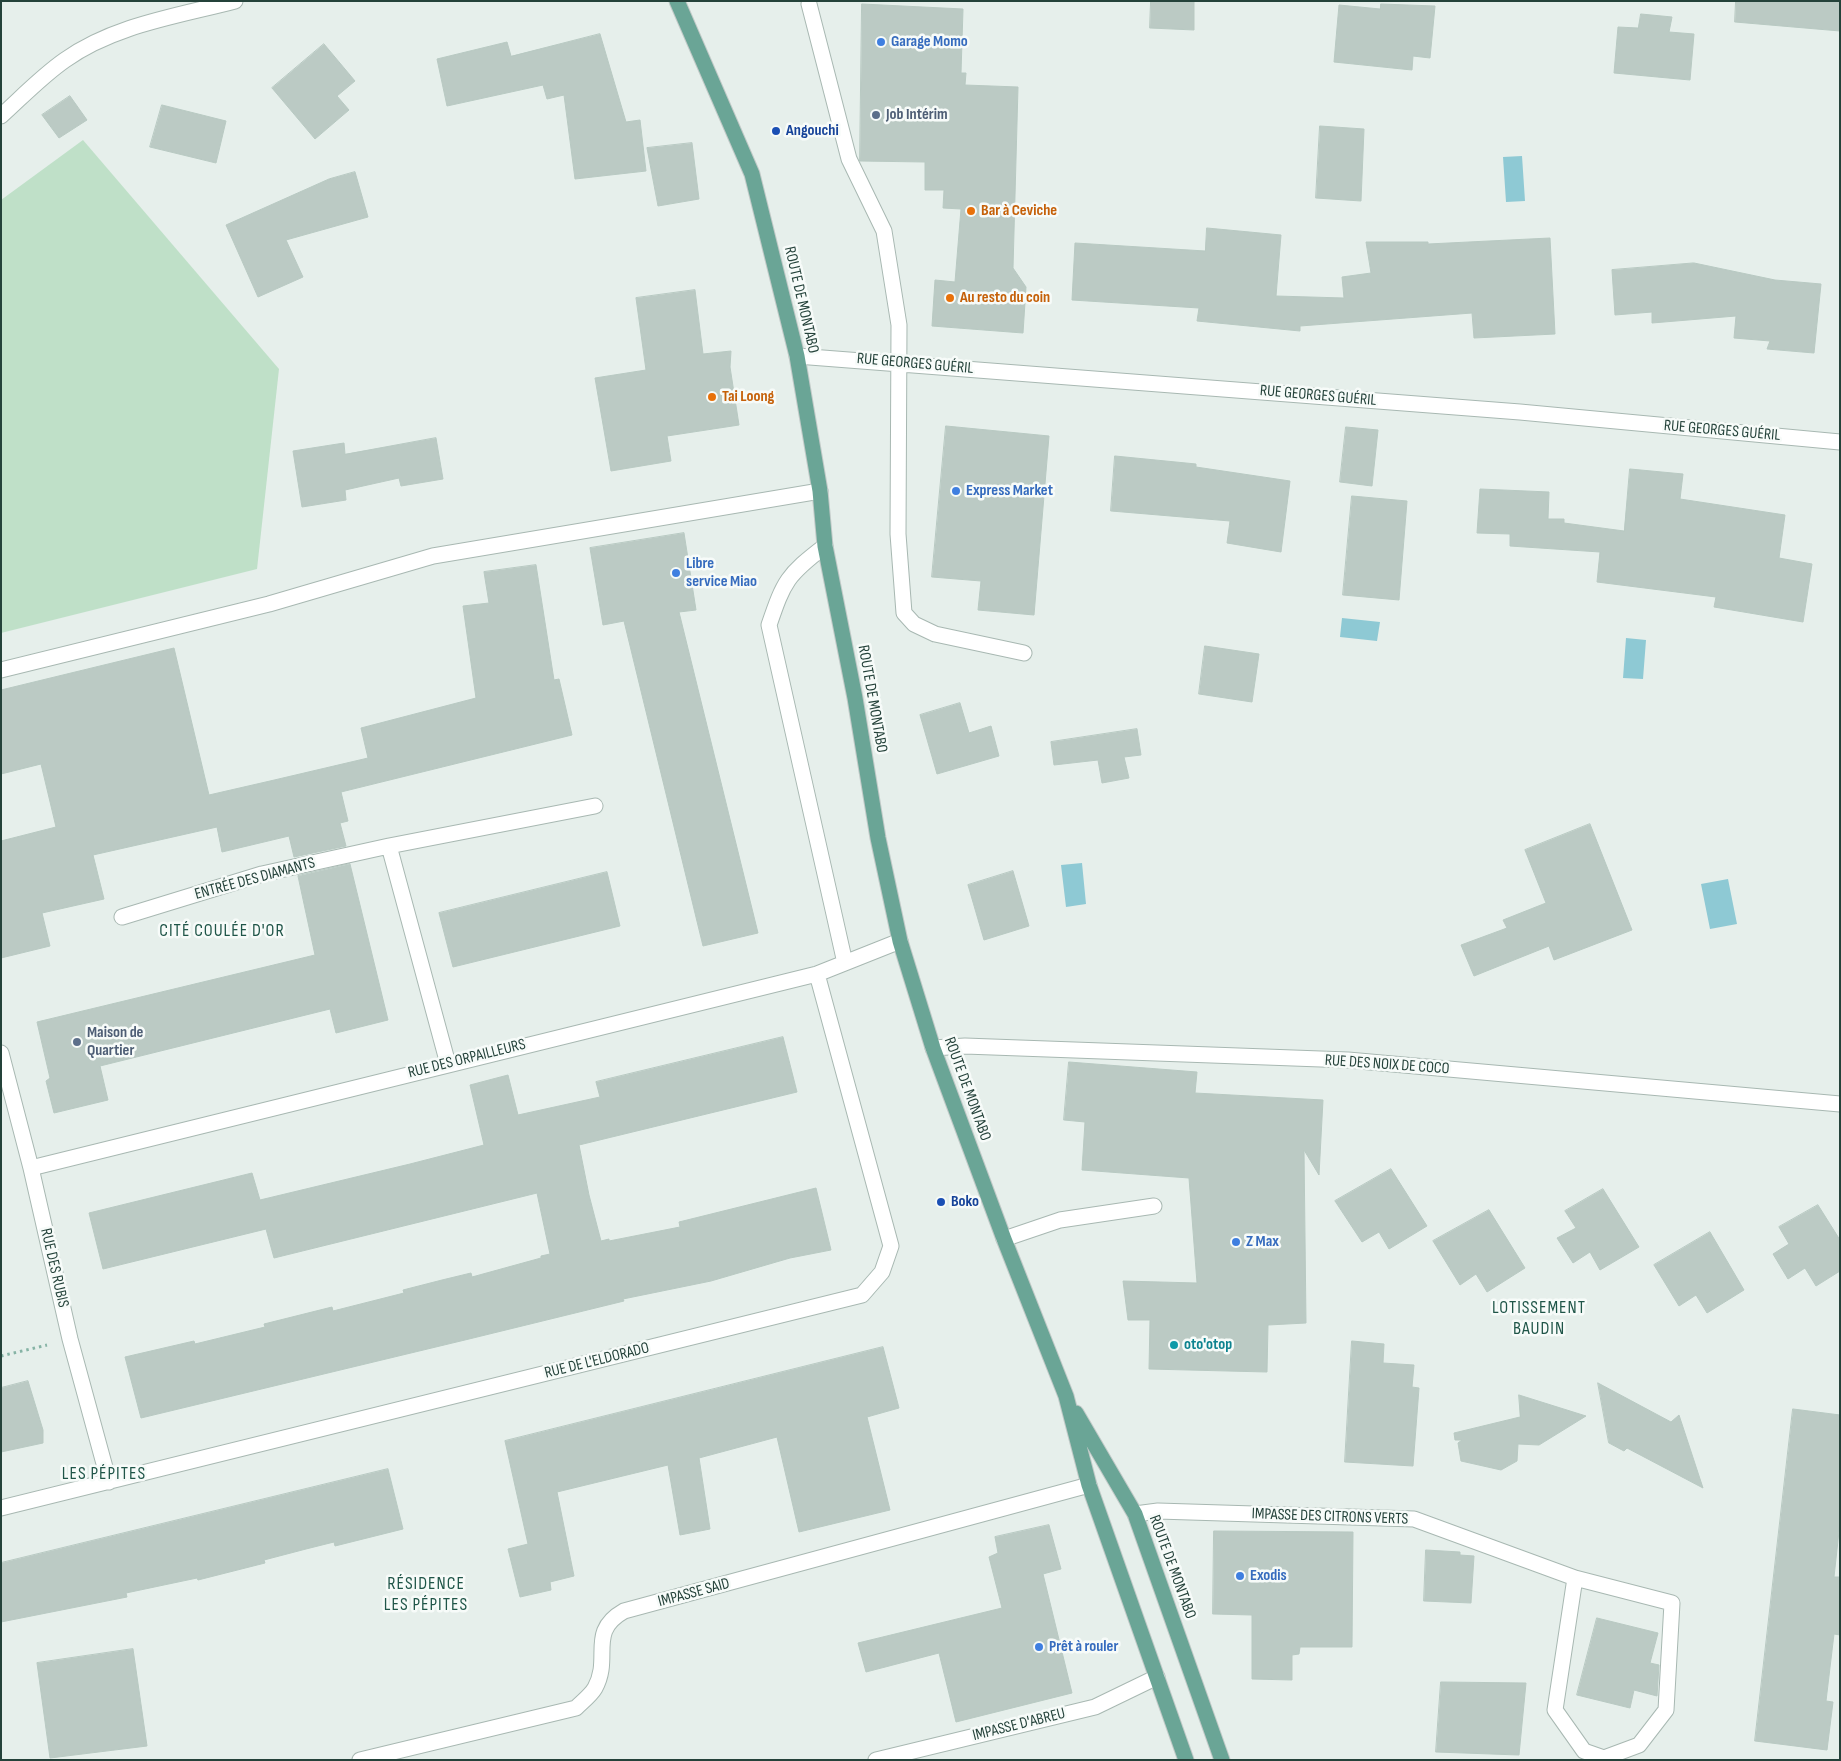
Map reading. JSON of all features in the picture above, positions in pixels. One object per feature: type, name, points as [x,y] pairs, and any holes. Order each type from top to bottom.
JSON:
[{"type":"main road","name":"ROUTE DE MONTABO","points":[[677,1],[752,174],[797,356],[820,492],[824,546],[855,698],[878,838],[900,941],[933,1048],[1004,1239],[1066,1396],[1089,1485],[1186,1760]]},
{"type":"main road","name":"ROUTE DE MONTABO","points":[[1066,1396],[1135,1514],[1222,1760]]},
{"type":"street","points":[[1,116],[64,60],[90,45],[132,28],[235,1]]},
{"type":"street","points":[[809,4],[849,159],[884,232],[899,325],[898,534],[904,613],[914,624],[935,634],[1024,653]]},
{"type":"street","name":"RUE GEORGES GUÉRIL","points":[[797,356],[1520,412],[1840,442]]},
{"type":"street","points":[[1,670],[269,604],[432,556],[820,492]]},
{"type":"street","points":[[824,546],[796,568],[782,586],[769,625],[845,963]]},
{"type":"street","name":"ENTRÉE DES DIAMANTS","points":[[122,917],[262,874],[389,846],[595,806]]},
{"type":"street","points":[[389,846],[448,1064]]},
{"type":"street","name":"RUE DES ORPAILLEURS","points":[[31,1168],[817,974],[900,941]]},
{"type":"street","name":"RUE DE L'ELDORADO","points":[[1,1508],[862,1295],[882,1272],[891,1246],[817,974]]},
{"type":"street","name":"RUE DES NOIX DE COCO","points":[[933,1048],[965,1046],[1348,1060],[1840,1104]]},
{"type":"street","name":"RUE DES RUBIS","points":[[1,1053],[31,1168],[70,1339],[109,1482]]},
{"type":"street","points":[[1004,1239],[1060,1220],[1154,1206]]},
{"type":"street","name":"IMPASSE SAID","points":[[360,1760],[576,1708],[595,1688],[602,1665],[602,1634],[611,1619],[624,1611],[1089,1485]]},
{"type":"street","name":"IMPASSE DES CITRONS VERTS","points":[[1135,1514],[1158,1511],[1414,1519],[1575,1578],[1672,1603],[1666,1710],[1639,1745],[1604,1758],[1584,1751],[1555,1710],[1575,1578]]},
{"type":"street","name":"IMPASSE D'ABREU","points":[[876,1760],[1095,1707],[1157,1677]]},
{"type":"path","points":[[1,1356],[70,1339]]},
{"type":"green space","points":[[83,140],[279,369],[257,569],[1,633],[1,200]]},
{"type":"water","points":[[1522,156],[1525,201],[1506,202],[1503,157]]},
{"type":"water","points":[[1342,618],[1380,622],[1377,641],[1340,637]]},
{"type":"water","points":[[1626,638],[1646,640],[1643,679],[1623,678]]},
{"type":"water","points":[[1082,863],[1086,904],[1066,907],[1061,865]]},
{"type":"water","points":[[1728,879],[1737,924],[1710,929],[1701,884]]},
{"type":"building","points":[[1151,1],[1194,1],[1194,30],[1150,28]]},
{"type":"building","points":[[1736,1],[1840,1],[1840,31],[1735,22]]},
{"type":"building","points":[[862,4],[963,9],[961,73],[966,73],[965,85],[1018,87],[1013,268],[1026,287],[1023,333],[932,326],[935,280],[955,282],[961,209],[943,208],[944,190],[925,190],[925,162],[860,161]]},
{"type":"building","points":[[1381,4],[1435,6],[1430,58],[1413,56],[1412,70],[1334,62],[1339,5],[1380,9]]},
{"type":"building","points":[[1641,14],[1672,17],[1669,32],[1694,34],[1690,80],[1614,73],[1618,27],[1638,28]]},
{"type":"building","points":[[600,34],[626,122],[640,120],[646,171],[575,179],[564,95],[547,99],[543,85],[447,106],[437,59],[507,42],[511,56]]},
{"type":"building","points":[[324,44],[355,81],[337,96],[349,110],[315,139],[272,88]]},
{"type":"building","points":[[70,96],[87,120],[59,138],[42,115]]},
{"type":"building","points":[[162,105],[226,121],[216,163],[150,147]]},
{"type":"building","points":[[1320,126],[1364,129],[1361,201],[1316,198]]},
{"type":"building","points":[[692,143],[699,199],[658,206],[647,148]]},
{"type":"building","points":[[355,172],[368,217],[286,240],[303,277],[258,297],[226,225],[329,179]]},
{"type":"building","points":[[1207,228],[1281,235],[1276,296],[1344,298],[1342,277],[1371,273],[1366,242],[1428,242],[1428,244],[1550,238],[1555,334],[1474,338],[1472,313],[1300,326],[1300,331],[1197,321],[1199,308],[1072,300],[1075,243],[1205,251]]},
{"type":"building","points":[[1694,263],[1775,280],[1821,284],[1814,353],[1767,349],[1770,341],[1734,338],[1736,316],[1652,323],[1652,312],[1615,315],[1612,270]]},
{"type":"building","points":[[695,290],[703,354],[731,351],[730,367],[739,425],[667,436],[671,461],[611,471],[595,378],[646,370],[636,298]]},
{"type":"building","points":[[946,426],[1049,436],[1034,615],[978,610],[981,581],[932,577]]},
{"type":"building","points":[[1346,427],[1378,430],[1372,486],[1340,482]]},
{"type":"building","points":[[436,438],[443,479],[401,486],[399,478],[345,490],[346,500],[302,507],[293,451],[344,443],[345,454]]},
{"type":"building","points":[[1115,456],[1196,464],[1196,467],[1290,481],[1281,552],[1227,543],[1230,521],[1111,511]]},
{"type":"building","points":[[1630,469],[1683,474],[1680,499],[1785,515],[1779,558],[1812,564],[1803,622],[1714,607],[1716,597],[1597,582],[1600,552],[1510,546],[1510,534],[1477,533],[1480,489],[1549,492],[1548,519],[1564,519],[1564,523],[1624,531]]},
{"type":"building","points":[[1352,496],[1407,501],[1399,600],[1343,595]]},
{"type":"building","points":[[684,533],[696,610],[679,612],[758,933],[703,946],[624,621],[603,625],[590,548]]},
{"type":"building","points":[[536,565],[554,680],[559,679],[572,735],[341,792],[348,821],[340,823],[346,846],[294,857],[289,836],[222,852],[217,827],[93,855],[104,899],[42,913],[50,946],[1,958],[1,841],[56,827],[41,764],[1,774],[1,690],[174,648],[209,795],[270,781],[368,758],[361,728],[476,698],[463,606],[489,603],[484,572]]},
{"type":"building","points":[[1205,646],[1259,654],[1252,702],[1199,694]]},
{"type":"building","points":[[960,703],[969,733],[991,726],[999,756],[937,774],[920,715]]},
{"type":"building","points":[[1137,729],[1141,755],[1124,757],[1129,778],[1102,783],[1098,760],[1054,765],[1051,742]]},
{"type":"building","points":[[1590,824],[1632,930],[1554,960],[1549,946],[1474,976],[1461,945],[1507,928],[1503,920],[1546,903],[1525,850]]},
{"type":"building","points":[[350,864],[388,1020],[336,1033],[330,1009],[100,1066],[108,1100],[54,1113],[46,1081],[50,1078],[37,1022],[315,955],[298,876]]},
{"type":"building","points":[[1013,871],[1029,926],[984,940],[968,885]]},
{"type":"building","points":[[607,872],[620,926],[453,967],[439,913]]},
{"type":"building","points":[[783,1037],[797,1092],[579,1145],[589,1195],[601,1241],[609,1239],[609,1241],[680,1227],[679,1222],[816,1188],[831,1250],[790,1258],[711,1281],[623,1299],[624,1301],[141,1418],[125,1357],[194,1341],[195,1344],[265,1327],[264,1324],[332,1307],[333,1311],[404,1293],[403,1290],[442,1280],[471,1273],[472,1277],[541,1258],[541,1256],[550,1254],[537,1193],[274,1258],[266,1229],[103,1269],[89,1213],[252,1173],[260,1200],[410,1164],[484,1145],[470,1085],[508,1075],[518,1115],[600,1097],[596,1082]]},
{"type":"building","points":[[1069,1062],[1197,1072],[1195,1093],[1323,1100],[1319,1175],[1304,1150],[1306,1323],[1268,1325],[1267,1372],[1149,1369],[1150,1320],[1128,1320],[1123,1281],[1197,1283],[1189,1178],[1082,1170],[1085,1122],[1064,1120]]},
{"type":"building","points":[[1391,1169],[1427,1226],[1389,1249],[1379,1232],[1362,1242],[1335,1201]]},
{"type":"building","points":[[1603,1189],[1639,1247],[1600,1270],[1590,1252],[1573,1263],[1557,1238],[1576,1228],[1565,1211]]},
{"type":"building","points":[[1818,1205],[1840,1240],[1840,1271],[1816,1286],[1805,1268],[1788,1279],[1773,1254],[1789,1244],[1779,1227]]},
{"type":"building","points":[[1489,1210],[1525,1268],[1487,1292],[1476,1274],[1460,1285],[1433,1241]]},
{"type":"building","points":[[1710,1232],[1744,1290],[1707,1313],[1696,1295],[1679,1306],[1654,1265]]},
{"type":"building","points":[[1352,1341],[1384,1344],[1383,1363],[1414,1365],[1412,1387],[1419,1388],[1413,1466],[1345,1462]]},
{"type":"building","points":[[883,1347],[899,1408],[867,1417],[890,1510],[799,1532],[777,1437],[699,1458],[710,1529],[680,1535],[668,1465],[557,1492],[574,1576],[550,1582],[551,1590],[520,1597],[508,1549],[528,1544],[505,1441]]},
{"type":"building","points":[[28,1381],[43,1430],[43,1443],[1,1452],[1,1388]]},
{"type":"building","points":[[1598,1383],[1671,1422],[1679,1415],[1703,1488],[1627,1448],[1624,1451],[1609,1443]]},
{"type":"building","points":[[1519,1395],[1586,1416],[1539,1445],[1518,1444],[1517,1461],[1501,1470],[1461,1461],[1458,1443],[1462,1440],[1455,1440],[1454,1433],[1520,1417]]},
{"type":"building","points":[[1793,1409],[1840,1415],[1840,1522],[1834,1577],[1840,1577],[1840,1635],[1834,1634],[1826,1701],[1833,1702],[1827,1750],[1755,1741]]},
{"type":"building","points":[[388,1469],[403,1529],[335,1546],[334,1542],[264,1560],[265,1563],[198,1580],[197,1578],[126,1593],[127,1597],[1,1622],[1,1563]]},
{"type":"building","points":[[1049,1525],[1061,1569],[1043,1574],[1072,1693],[956,1722],[939,1653],[866,1672],[858,1643],[1002,1608],[989,1557],[998,1553],[995,1537]]},
{"type":"building","points":[[1214,1531],[1353,1532],[1352,1647],[1300,1647],[1299,1654],[1292,1655],[1292,1680],[1252,1679],[1252,1615],[1213,1614]]},
{"type":"building","points":[[1426,1550],[1460,1552],[1460,1555],[1474,1556],[1471,1603],[1424,1601]]},
{"type":"building","points":[[1597,1618],[1658,1633],[1650,1663],[1659,1665],[1657,1696],[1634,1690],[1630,1708],[1577,1695]]},
{"type":"building","points":[[133,1649],[147,1746],[50,1758],[37,1663]]},
{"type":"building","points":[[1441,1682],[1526,1683],[1519,1755],[1436,1752]]},
{"type":"place","name":"Garage Momo","points":[[881,42]]},
{"type":"place","name":"Job Intérim","points":[[876,115]]},
{"type":"place","name":"Angouchi","points":[[776,131]]},
{"type":"place","name":"Bar à Ceviche","points":[[971,211]]},
{"type":"place","name":"Au resto du coin","points":[[950,298]]},
{"type":"place","name":"Tai Loong","points":[[712,397]]},
{"type":"place","name":"Express Market","points":[[956,491]]},
{"type":"place","name":"Libre service Miao","points":[[676,573]]},
{"type":"place","name":"Maison de Quartier","points":[[77,1042]]},
{"type":"place","name":"Boko","points":[[941,1202]]},
{"type":"place","name":"Z Max","points":[[1236,1242]]},
{"type":"place","name":"oto'otop","points":[[1174,1345]]},
{"type":"place","name":"Exodis","points":[[1240,1576]]},
{"type":"place","name":"Prêt à rouler","points":[[1039,1647]]},
{"type":"district","name":"CITÉ COULÉE D'OR","points":[[222,931]]},
{"type":"district","name":"LOTISSEMENT BAUDIN","points":[[1539,1318]]},
{"type":"district","name":"LES PÉPITES","points":[[104,1474]]},
{"type":"district","name":"RÉSIDENCE LES PÉPITES","points":[[426,1594]]}]
